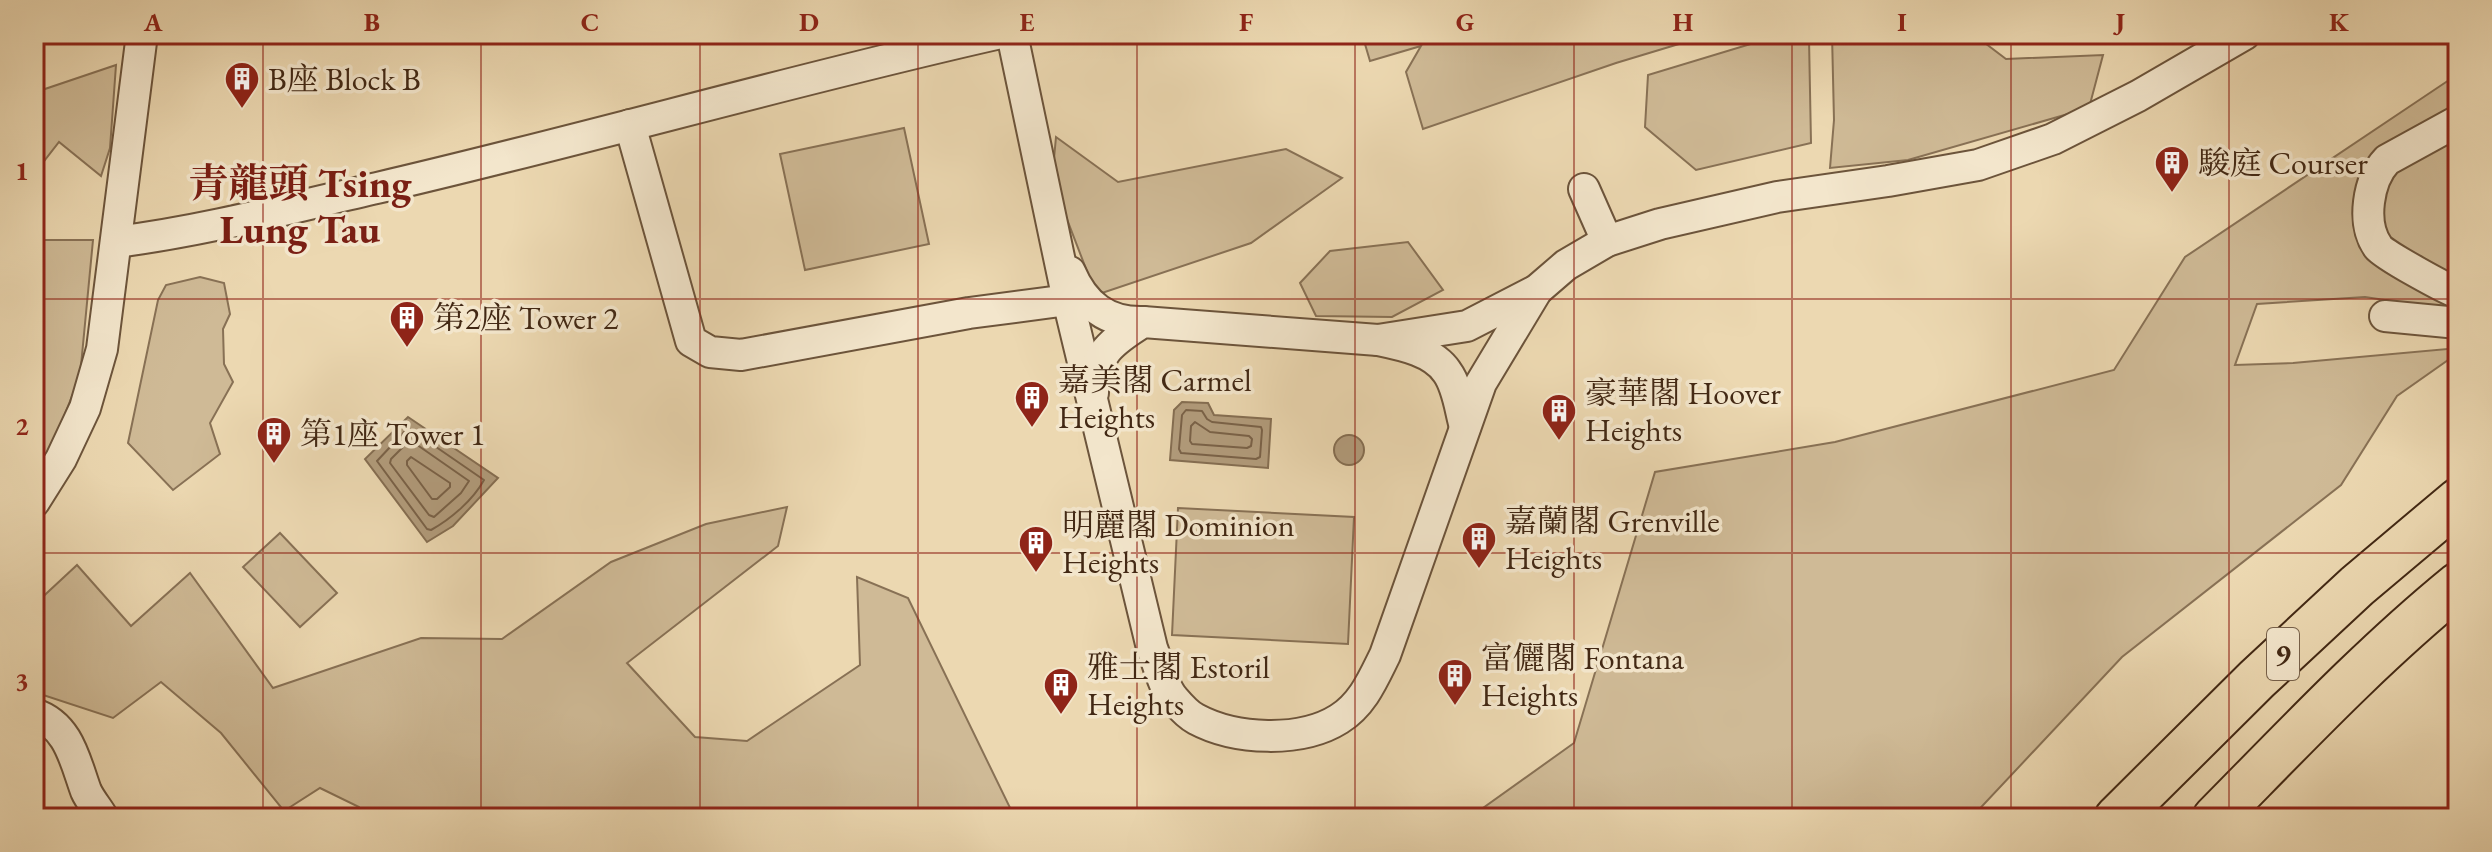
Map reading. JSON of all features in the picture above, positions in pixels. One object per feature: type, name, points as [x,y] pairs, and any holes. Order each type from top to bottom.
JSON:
[{"type":"highway","name":"9","points":[[2117,818],[2257,679],[2357,586],[2458,501]]},
{"type":"highway","name":"9","points":[[2215,818],[2327,704],[2458,585]]},
{"type":"street","points":[[34,502],[61,459],[85,408],[102,349],[142,34]]},
{"type":"street","points":[[116,242],[212,227],[492,161],[886,59],[996,34]]},
{"type":"street","points":[[1012,34],[1068,300],[1152,648],[1171,696],[1194,718],[1219,729],[1260,736],[1303,734],[1339,719],[1366,694],[1385,655],[1481,383],[1537,290]]},
{"type":"street","points":[[1378,340],[1467,326],[1537,290],[1566,265],[1607,241],[1660,224],[1777,197],[1978,165],[2053,139],[2138,96],[2245,34]]},
{"type":"street","points":[[2458,121],[2387,160],[2378,169],[2367,221],[2378,248],[2442,288],[2458,293]]},
{"type":"street","points":[[630,125],[691,341],[710,352],[741,355],[969,313],[1068,300]]},
{"type":"street","points":[[1584,189],[1607,241]]},
{"type":"street","points":[[1056,237],[1073,280],[1088,301],[1104,315],[1125,322],[1378,340],[1404,345],[1427,355],[1447,371],[1465,427]]},
{"type":"street","points":[[2385,316],[2458,323]]},
{"type":"street","points":[[1095,418],[1094,370],[1103,353],[1143,322]]},
{"type":"street","points":[[34,714],[44,717],[63,734],[76,758],[87,794],[103,818]]},
{"type":"shaded area","points":[[1362,34],[1456,34],[1431,43],[1502,34],[1712,34],[1616,63],[1423,129],[1406,72],[1421,46],[1370,61]]},
{"type":"shaded area","points":[[1832,34],[1973,34],[2006,59],[2103,55],[2089,108],[1908,160],[1830,168],[1834,120]]},
{"type":"shaded area","points":[[1767,39],[1809,39],[1811,143],[1696,170],[1645,127],[1648,75]]},
{"type":"shaded area","points":[[116,65],[110,148],[101,176],[59,142],[34,174],[34,96],[42,90]]},
{"type":"shaded area","points":[[2458,74],[2458,311],[2365,297],[2257,304],[2235,365],[2293,363],[2458,348],[2458,353],[2397,396],[2341,485],[2122,657],[1971,818],[1469,818],[1574,743],[1655,472],[1835,442],[2114,370],[2185,257]]},
{"type":"shaded area","points":[[904,128],[929,244],[805,270],[780,154]]},
{"type":"shaded area","points":[[1056,137],[1118,182],[1286,149],[1342,178],[1251,243],[1096,295],[1052,180]]},
{"type":"shaded area","points":[[34,240],[93,240],[80,376],[53,444],[34,475]]},
{"type":"shaded area","points":[[1408,242],[1443,290],[1392,317],[1316,316],[1300,283],[1330,251]]},
{"type":"shaded area","points":[[200,277],[224,283],[230,314],[223,329],[224,364],[233,382],[210,423],[220,454],[173,490],[128,443],[158,300],[166,285]]},
{"type":"shaded area","points":[[787,507],[778,546],[627,663],[695,737],[747,741],[860,665],[857,577],[908,598],[1013,814],[1030,818],[364,818],[359,807],[320,788],[284,811],[221,733],[161,682],[113,718],[34,692],[34,605],[77,565],[131,626],[190,573],[273,688],[421,638],[502,639],[611,562],[706,524]]},
{"type":"shaded area","points":[[1178,508],[1354,517],[1348,644],[1172,635]]},
{"type":"shaded area","points":[[280,533],[337,593],[300,627],[243,567]]},
{"type":"water","points":[[1182,402],[1208,403],[1214,415],[1271,419],[1268,468],[1170,460],[1174,410]]},
{"type":"water","points":[[408,417],[498,478],[453,526],[427,542],[365,459]]},
{"type":"water","points":[[1349,435],[1360,439],[1364,450],[1360,461],[1349,465],[1338,461],[1334,450],[1338,439]]},
{"type":"place","name":"B座 Block B","points":[[242,110]]},
{"type":"place","name":"駿庭 Courser","points":[[2172,194]]},
{"type":"place","name":"第2座 Tower 2","points":[[407,349]]},
{"type":"place","name":"嘉美閣 Carmel Heights","points":[[1032,429]]},
{"type":"place","name":"豪華閣 Hoover Heights","points":[[1559,442]]},
{"type":"place","name":"第1座 Tower 1","points":[[274,465]]},
{"type":"place","name":"嘉蘭閣 Grenville Heights","points":[[1479,570]]},
{"type":"place","name":"明麗閣 Dominion Heights","points":[[1036,574]]},
{"type":"place","name":"富儷閣 Fontana Heights","points":[[1455,707]]},
{"type":"place","name":"雅士閣 Estoril Heights","points":[[1061,716]]},
{"type":"district","name":"青龍頭 Tsing Lung Tau","points":[[300,206]]}]
